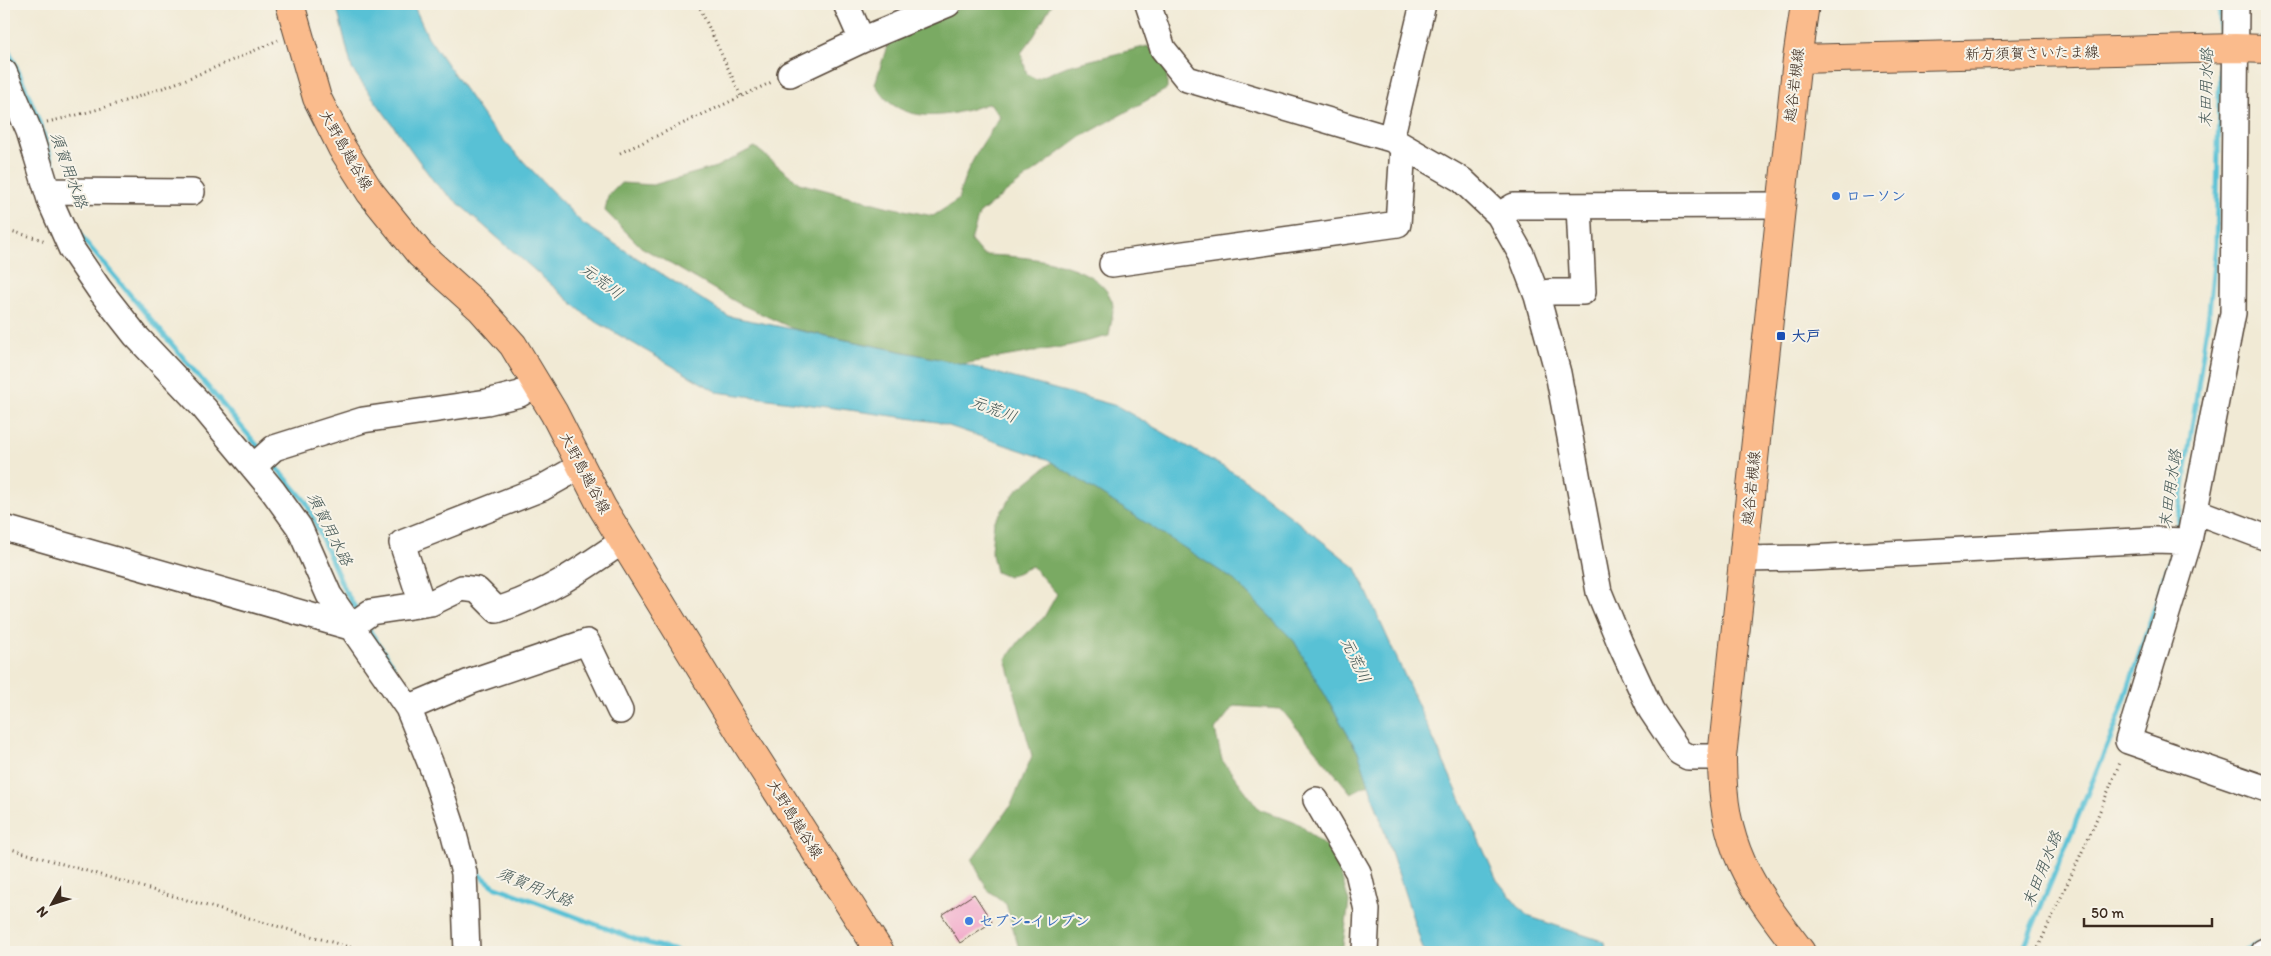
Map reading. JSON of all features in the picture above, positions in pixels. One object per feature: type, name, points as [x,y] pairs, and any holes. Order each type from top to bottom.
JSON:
[{"type":"main road","name":"大野島越谷線","points":[[290,4],[317,98],[342,148],[370,192],[420,254],[480,308],[513,345],[623,541],[747,744],[880,952]]},
{"type":"main road","name":"越谷岩槻線","points":[[1801,952],[1763,903],[1745,874],[1733,845],[1722,788],[1722,757],[1796,59],[1805,4]]},
{"type":"main road","name":"新方須賀さいたま線","points":[[1796,59],[2236,48],[2267,49]]},
{"type":"street","points":[[846,4],[862,40]]},
{"type":"street","points":[[790,74],[862,40],[948,4]]},
{"type":"street","points":[[1148,4],[1163,49],[1187,79],[1397,143],[1462,180],[1499,215],[1520,254],[1537,296],[1558,373],[1599,592],[1620,644],[1651,710],[1679,752],[1688,757],[1722,757]]},
{"type":"street","points":[[1112,264],[1398,224],[1397,143],[1423,4]]},
{"type":"street","points":[[2236,4],[2233,313],[2190,541],[2128,741],[2267,789]]},
{"type":"street","points":[[4,72],[57,191],[71,248],[99,289],[136,336],[204,408],[253,467],[299,528],[329,595],[359,620],[416,705],[464,873],[467,952]]},
{"type":"street","points":[[57,191],[192,192]]},
{"type":"street","points":[[1499,215],[1514,206],[1781,205]]},
{"type":"street","points":[[1537,296],[1550,292],[1583,292],[1580,206]]},
{"type":"street","points":[[253,467],[274,448],[363,420],[487,402],[520,394],[536,384]]},
{"type":"street","points":[[422,604],[402,543],[542,488],[581,466]]},
{"type":"street","points":[[2195,511],[2267,538]]},
{"type":"street","points":[[4,528],[359,620],[431,603],[462,588],[477,590],[497,610],[524,601],[572,577],[623,541]]},
{"type":"street","points":[[1744,559],[1810,558],[2154,540],[2190,541]]},
{"type":"street","points":[[416,705],[472,681],[587,642],[620,711]]},
{"type":"street","points":[[1316,800],[1358,872],[1367,910],[1365,952]]},
{"type":"street","points":[[2263,952],[2267,950]]},
{"type":"path","points":[[698,4],[741,96]]},
{"type":"path","points":[[46,122],[91,113],[204,74],[297,32]]},
{"type":"path","points":[[620,153],[790,74]]},
{"type":"path","points":[[4,229],[71,248]]},
{"type":"path","points":[[2036,952],[2092,830],[2128,741]]},
{"type":"path","points":[[4,847],[366,952]]},
{"type":"green space","points":[[969,4],[1052,4],[1034,36],[1021,53],[1027,74],[1036,79],[1067,66],[1148,46],[1167,68],[1167,89],[1081,137],[1004,194],[979,214],[971,241],[983,255],[1036,259],[1056,263],[1091,277],[1104,287],[1113,304],[1109,336],[1067,346],[963,364],[794,329],[738,303],[641,247],[605,211],[608,196],[621,183],[653,185],[716,167],[755,147],[799,183],[889,207],[933,216],[958,200],[970,166],[1000,117],[990,103],[952,114],[926,115],[913,113],[889,102],[875,84],[889,40]]},
{"type":"green space","points":[[1052,462],[1234,580],[1294,641],[1359,754],[1369,784],[1351,793],[1281,709],[1234,706],[1215,730],[1222,760],[1259,809],[1299,824],[1335,855],[1349,902],[1342,952],[1020,952],[1006,904],[987,889],[972,860],[1012,803],[1032,756],[1006,659],[1020,640],[1044,617],[1057,594],[1032,566],[1008,577],[996,572],[991,550],[994,522],[1016,491]]},
{"type":"water","name":"元荒川","points":[[336,4],[413,4],[428,37],[490,126],[582,223],[728,316],[963,364],[1117,406],[1241,477],[1356,568],[1497,880],[1527,916],[1605,942],[1606,952],[1424,952],[1359,754],[1294,641],[1234,580],[1047,459],[937,422],[717,392],[588,317],[435,183],[352,69]]},
{"type":"building","points":[[974,894],[992,922],[960,943],[942,915]]},
{"type":"waterway","name":"末田用水路","points":[[2220,4],[2220,40]]},
{"type":"waterway","name":"須賀用水路","points":[[4,41],[35,112],[59,185]]},
{"type":"waterway","name":"末田用水路","points":[[2176,535],[2209,312],[2216,244],[2220,56]]},
{"type":"waterway","name":"須賀用水路","points":[[63,198],[83,239],[261,450]]},
{"type":"waterway","name":"須賀用水路","points":[[270,460],[306,502],[344,589],[359,614]]},
{"type":"waterway","name":"末田用水路","points":[[2022,952],[2117,722],[2171,558]]},
{"type":"waterway","name":"須賀用水路","points":[[366,625],[393,666]]},
{"type":"waterway","name":"須賀用水路","points":[[469,845],[479,874],[494,886],[640,941],[679,952]]},
{"type":"waterway","points":[[2241,952],[2257,945]]},
{"type":"place","name":"ローソン","points":[[1836,196]]},
{"type":"place","name":"大戸","points":[[1781,336]]},
{"type":"place","name":"セブン-イレブン","points":[[969,921]]}]
